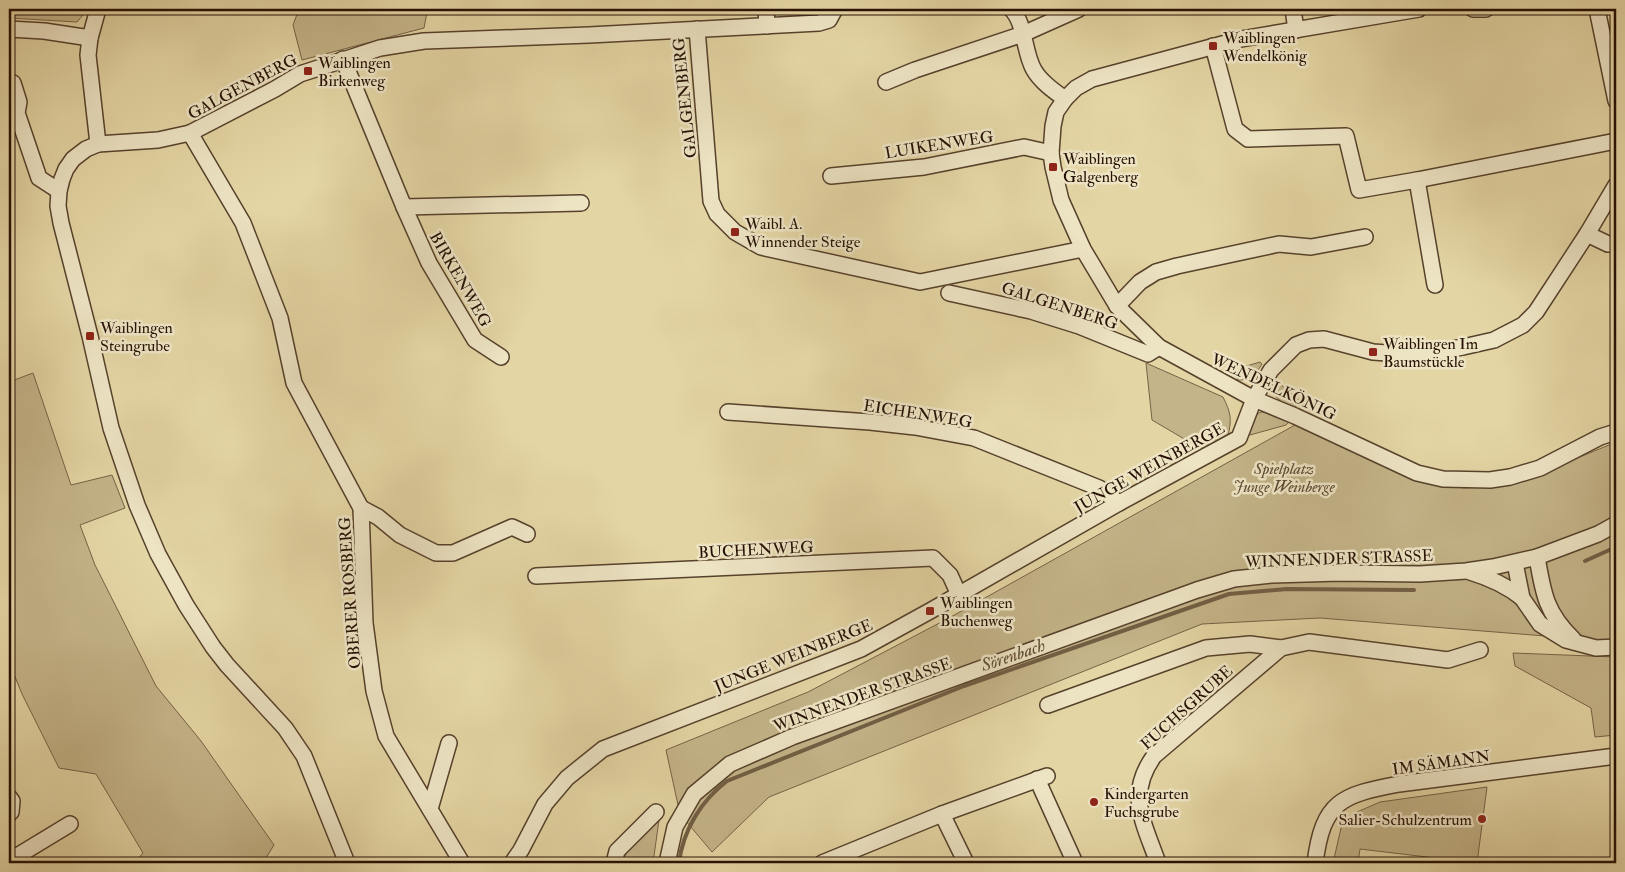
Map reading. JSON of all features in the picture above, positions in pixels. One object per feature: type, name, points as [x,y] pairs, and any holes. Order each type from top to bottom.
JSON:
[{"type":"street","points":[[98,9],[90,38],[88,55],[98,144],[86,149],[73,159],[66,169],[59,191],[58,206],[111,428],[137,505],[158,554],[186,605],[213,647],[285,728],[304,756],[347,863]]},
{"type":"street","points":[[766,9],[767,26]]},
{"type":"street","points":[[697,29],[819,23],[829,20],[835,9]]},
{"type":"street","points":[[1011,9],[1023,34],[1033,69],[1049,87],[1065,99]]},
{"type":"street","points":[[886,82],[915,70],[1023,34],[1079,9]]},
{"type":"street","points":[[1294,9],[1296,30]]},
{"type":"street","name":"WENDELKÖNIG","points":[[1419,9],[1241,39],[1092,79],[1076,88],[1056,112],[1052,126],[1051,152],[1061,200],[1083,249],[1116,306],[1159,347],[1254,399],[1417,473],[1443,479],[1490,480],[1510,477],[1540,468],[1600,437],[1615,433]]},
{"type":"street","points":[[1473,9],[1486,9]]},
{"type":"street","points":[[1596,9],[1616,101]]},
{"type":"street","points":[[9,29],[44,30],[90,38]]},
{"type":"street","name":"GALGENBERG","points":[[98,144],[158,140],[190,133],[300,74],[380,48],[424,41],[697,29],[711,201],[717,214],[736,232],[761,247],[920,282],[1083,249]]},
{"type":"street","points":[[1213,46],[1235,129],[1248,140],[1346,136],[1359,190],[1616,141]]},
{"type":"street","name":"BIRKENWEG","points":[[343,59],[429,263],[475,340],[501,357]]},
{"type":"street","points":[[13,83],[19,102],[17,113],[39,178],[59,191]]},
{"type":"street","name":"OBERER ROSBERG","points":[[190,133],[243,223],[280,318],[294,383],[361,508],[366,624],[374,691],[386,736],[462,863]]},
{"type":"street","name":"LUIKENWEG","points":[[831,176],[924,168],[1024,147],[1051,152]]},
{"type":"street","points":[[1417,180],[1435,285]]},
{"type":"street","name":"JUNGE WEINBERGE","points":[[512,863],[521,850],[545,804],[568,778],[603,749],[861,649],[1119,503],[1239,438],[1254,399],[1271,370],[1296,345],[1309,340],[1324,339],[1373,352],[1416,355],[1463,348],[1494,340],[1523,325],[1536,312],[1587,234],[1616,185]]},
{"type":"street","name":"BIRKENWEG","points":[[404,207],[581,203]]},
{"type":"street","points":[[1587,234],[1608,244],[1616,244]]},
{"type":"street","points":[[1116,306],[1140,282],[1156,272],[1177,266],[1279,244],[1311,247],[1366,237]]},
{"type":"street","name":"GALGENBERG","points":[[965,272],[968,289],[976,297]]},
{"type":"street","name":"GALGENBERG","points":[[949,293],[976,297],[1031,311],[1079,326],[1148,354],[1159,347]]},
{"type":"street","name":"EICHENWEG","points":[[728,412],[870,422],[915,427],[974,438],[1099,488],[1119,503]]},
{"type":"street","name":"OBERER ROSBERG","points":[[361,508],[378,517],[400,536],[436,553],[453,553],[512,527],[527,534]]},
{"type":"street","name":"WINNENDER STRASSE","points":[[667,863],[675,827],[694,794],[730,764],[810,731],[1197,590],[1234,579],[1272,575],[1340,573],[1420,574],[1466,571],[1515,563],[1537,557],[1598,534],[1616,524]]},
{"type":"street","points":[[1537,557],[1544,595],[1553,615],[1562,628],[1578,644]]},
{"type":"street","name":"BUCHENWEG","points":[[536,576],[933,558],[950,575],[958,595]]},
{"type":"street","points":[[1515,563],[1522,598]]},
{"type":"street","points":[[1466,571],[1497,581],[1510,588],[1522,598],[1540,624],[1554,634],[1578,644],[1596,648],[1616,647]]},
{"type":"street","name":"FUCHSGRUBE","points":[[1048,705],[1206,648],[1250,644],[1281,648],[1309,642],[1448,660],[1480,650]]},
{"type":"street","name":"FUCHSGRUBE","points":[[1158,863],[1139,810],[1139,794],[1146,768],[1154,756],[1281,648]]},
{"type":"street","points":[[430,809],[449,743]]},
{"type":"street","name":"IM SÄMANN","points":[[1315,863],[1322,825],[1327,816],[1347,797],[1399,784],[1616,756]]},
{"type":"street","points":[[822,863],[942,814],[1042,778],[1075,863]]},
{"type":"street","points":[[9,797],[12,801],[9,814]]},
{"type":"street","points":[[614,863],[617,851],[656,812]]},
{"type":"street","points":[[942,814],[966,863]]},
{"type":"street","points":[[9,861],[70,824]]},
{"type":"green space","points":[[9,9],[88,9],[77,22],[9,18]]},
{"type":"green space","points":[[299,9],[407,9],[427,12],[424,28],[302,60],[293,25]]},
{"type":"green space","points":[[1260,362],[1262,364],[1252,376],[1237,380],[1240,368]]},
{"type":"green space","points":[[1146,363],[1223,397],[1230,416],[1228,436],[1203,450],[1152,420]]},
{"type":"green space","points":[[33,373],[71,485],[112,475],[125,508],[80,525],[95,565],[156,686],[201,741],[274,845],[264,861],[266,863],[134,863],[143,853],[96,774],[59,768],[22,694],[9,662],[9,382]]},
{"type":"green space","points":[[1274,379],[1298,399],[1295,409],[1285,404],[1275,395]]},
{"type":"green space","points":[[1261,412],[1269,412],[1289,422],[1286,425],[1250,435],[1246,434],[1255,415]]},
{"type":"green space","name":"Spielplatz Junge Weinberge","points":[[1295,425],[1415,479],[1464,488],[1514,484],[1609,445],[1616,444],[1616,640],[1595,640],[1320,618],[1202,624],[769,797],[712,852],[680,814],[666,750],[808,692],[949,618]]},
{"type":"green space","points":[[1513,653],[1616,657],[1616,735],[1595,737],[1591,708],[1515,666]]},
{"type":"green space","points":[[1487,787],[1477,863],[1360,849],[1358,863],[1333,863],[1341,828],[1357,812],[1380,802]]},
{"type":"green space","points":[[659,820],[653,863],[622,863],[637,839]]},
{"type":"waterway","name":"Sörenbach","points":[[1585,561],[1616,547]]},
{"type":"waterway","name":"Sörenbach","points":[[679,863],[685,839],[695,817],[701,807],[727,781],[964,686],[1229,594],[1287,589],[1414,590]]},
{"type":"place","name":"Waiblingen Wendelkönig","points":[[1213,46]]},
{"type":"place","name":"Waiblingen Birkenweg","points":[[308,71]]},
{"type":"place","name":"Waiblingen Galgenberg","points":[[1053,167]]},
{"type":"place","name":"Waibl. A. Winnender Steige","points":[[735,232]]},
{"type":"place","name":"Waiblingen Steingrube","points":[[90,336]]},
{"type":"place","name":"Waiblingen Im Baumstückle","points":[[1373,352]]},
{"type":"place","name":"Waiblingen Buchenweg","points":[[930,611]]},
{"type":"place","name":"Kindergarten Fuchsgrube","points":[[1094,802]]},
{"type":"place","name":"Salier-Schulzentrum","points":[[1482,819]]}]
